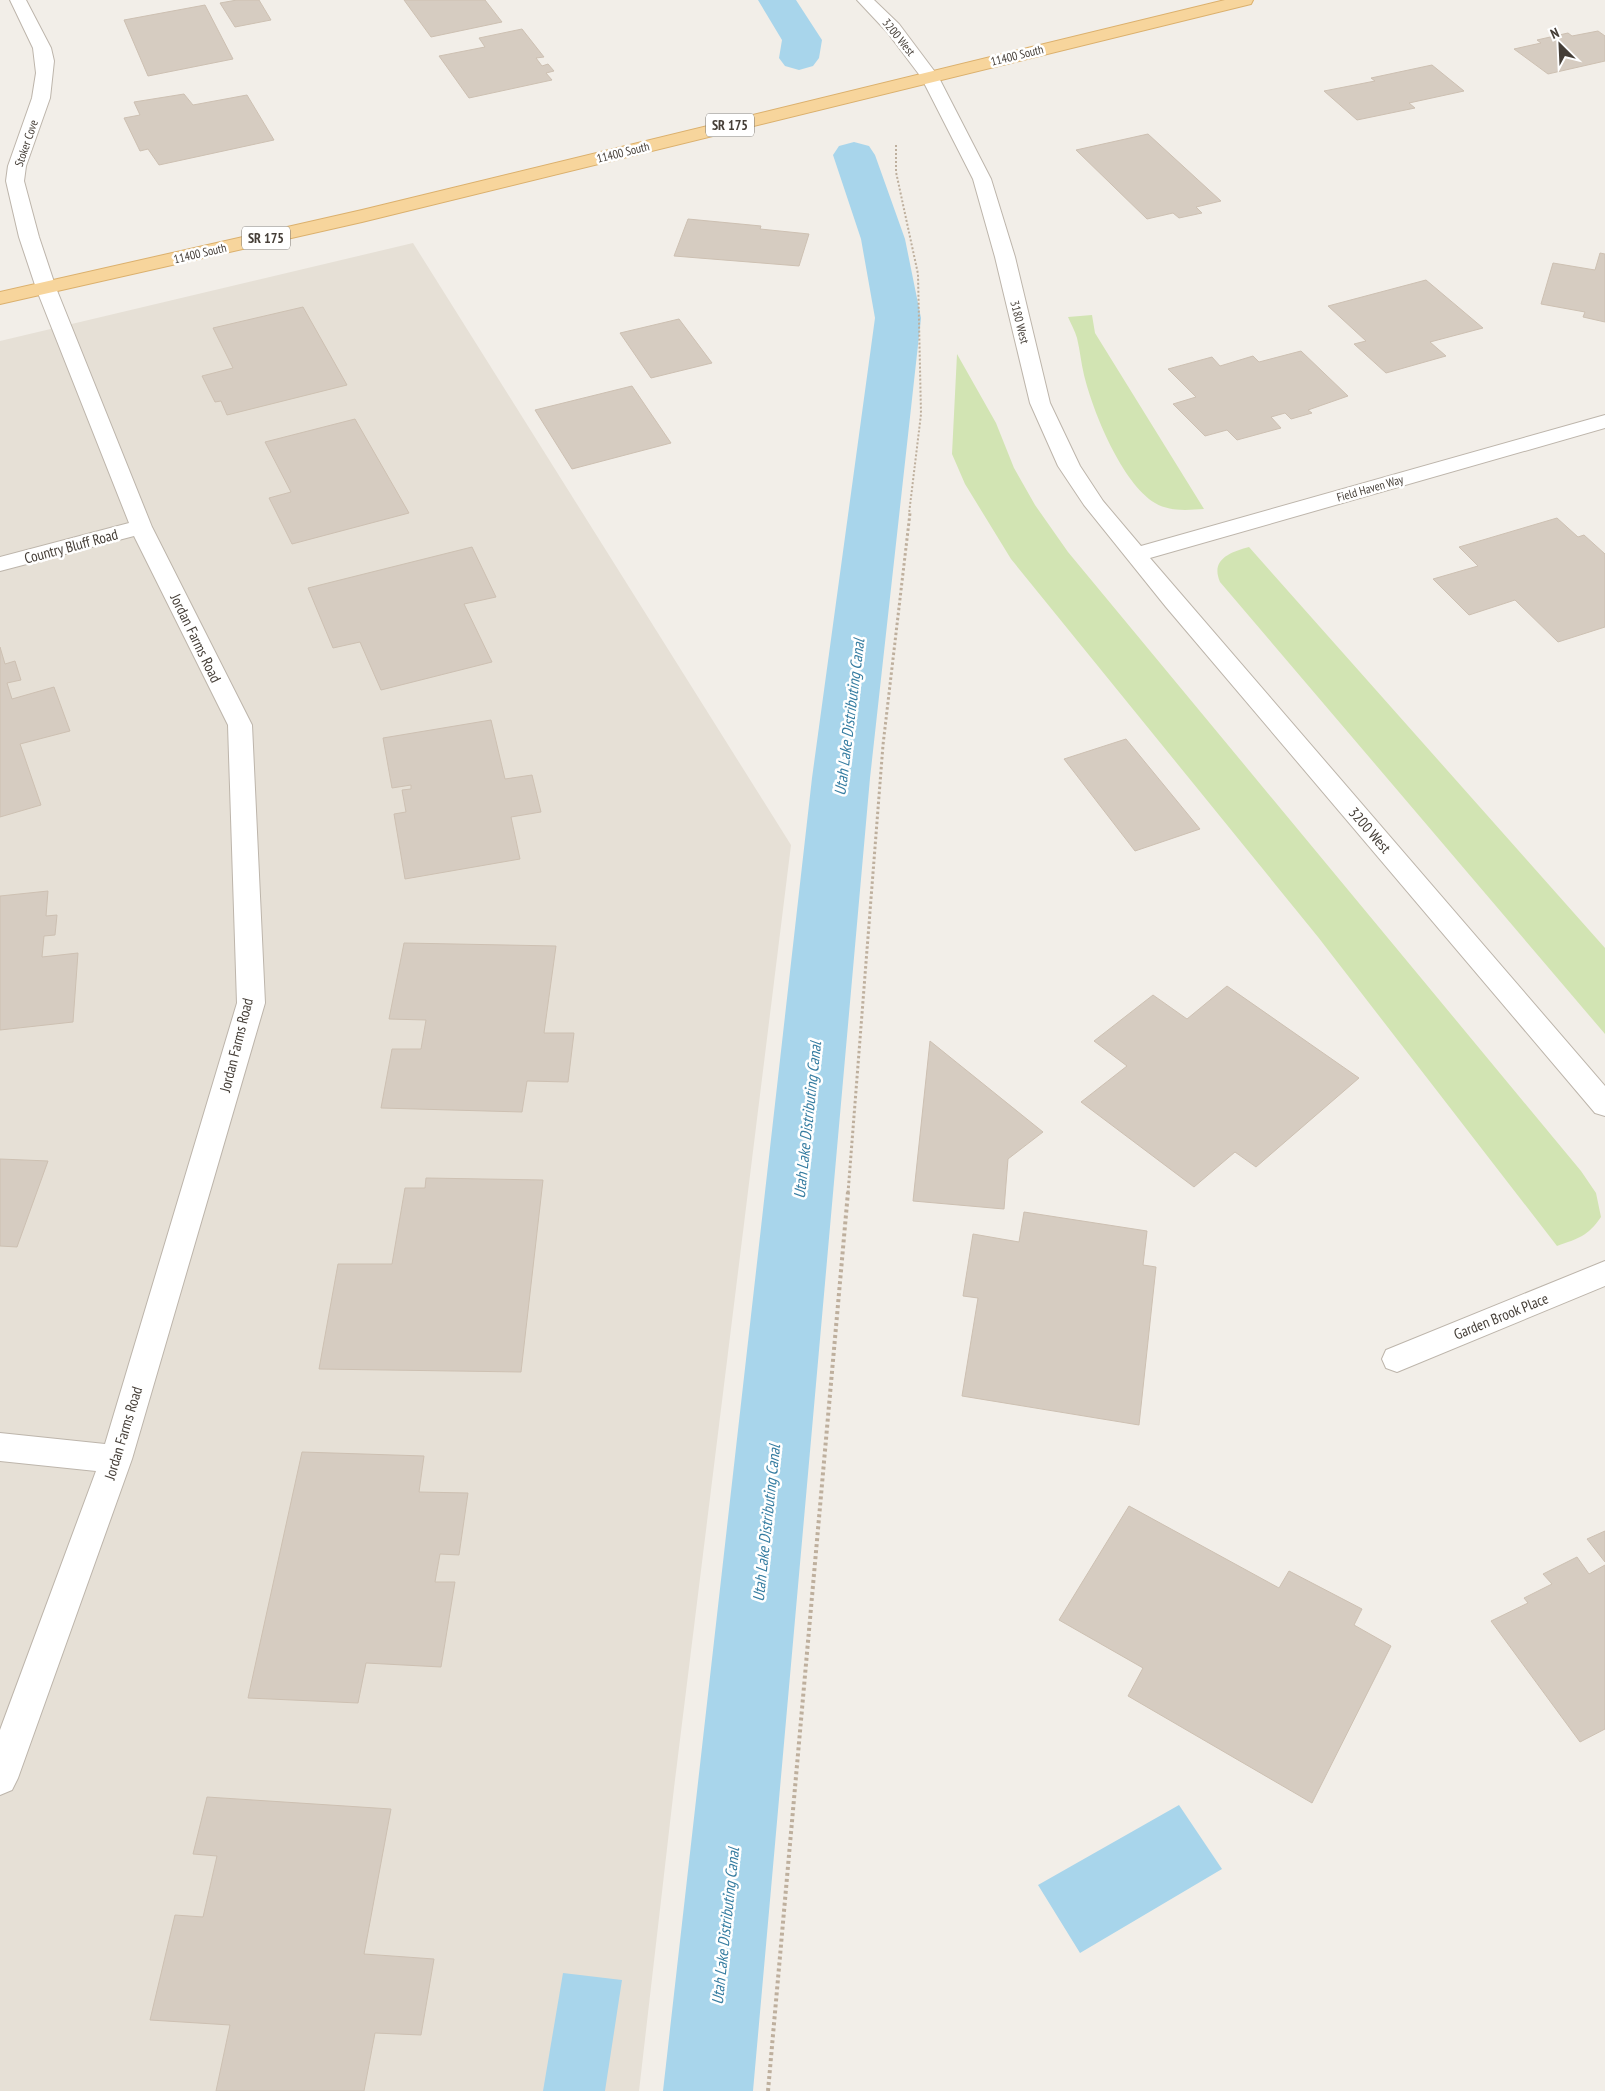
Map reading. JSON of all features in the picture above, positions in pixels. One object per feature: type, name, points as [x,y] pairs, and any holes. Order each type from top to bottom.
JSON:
[{"type":"main road","name":"11400 South","points":[[0,298],[362,216],[1245,0]]},
{"type":"street","name":"Stoker Cove","points":[[18,0],[42,48],[45,61],[41,98],[17,166],[15,181],[29,236],[46,288]]},
{"type":"street","name":"3200 West","points":[[865,0],[893,28],[930,76]]},
{"type":"street","name":"3180 West","points":[[930,76],[982,179],[1005,257],[1040,403],[1053,434],[1069,466],[1094,505],[1135,555]]},
{"type":"street","name":"Jordan Farms Road","points":[[0,1778],[116,1459],[251,1003],[240,725],[141,527],[46,288]]},
{"type":"street","name":"Field Haven Way","points":[[1135,555],[1605,420]]},
{"type":"street","name":"Country Bluff Road","points":[[0,564],[141,527]]},
{"type":"street","name":"3200 West","points":[[1135,555],[1605,1105]]},
{"type":"street","name":"Garden Brook Place","points":[[1397,1358],[1605,1273]]},
{"type":"street","points":[[0,1447],[116,1459]]},
{"type":"path","points":[[768,2091],[842,1266],[883,745],[921,414],[918,274],[896,172],[896,145]]},
{"type":"shaded area","points":[[413,243],[791,845],[674,1788],[639,2091],[0,2091],[0,341]]},
{"type":"green space","points":[[1092,315],[1095,333],[1204,509],[1173,509],[1155,503],[1131,480],[1120,463],[1094,408],[1084,375],[1077,338],[1068,317]]},
{"type":"green space","points":[[957,354],[996,423],[1014,468],[1035,505],[1068,552],[1581,1171],[1596,1193],[1601,1217],[1587,1233],[1577,1239],[1557,1246],[1318,937],[1011,559],[965,484],[952,454]]},
{"type":"green space","points":[[1249,547],[1605,948],[1605,1034],[1220,582],[1218,568],[1220,562],[1229,554]]},
{"type":"water","points":[[1179,1805],[1222,1869],[1080,1953],[1038,1885]]},
{"type":"water","points":[[563,1973],[622,1980],[605,2091],[543,2091]]},
{"type":"building","points":[[237,0],[259,0],[271,20],[235,27],[220,3]]},
{"type":"building","points":[[404,0],[485,0],[502,22],[431,37]]},
{"type":"building","points":[[205,5],[233,59],[148,76],[124,20]]},
{"type":"building","points":[[522,29],[544,57],[536,58],[542,66],[548,64],[554,71],[546,73],[552,80],[469,98],[439,56],[485,47],[479,38]]},
{"type":"building","points":[[1598,31],[1605,36],[1605,61],[1548,74],[1514,49],[1541,43],[1537,40],[1568,33],[1572,36]]},
{"type":"building","points":[[1432,65],[1464,91],[1409,103],[1415,108],[1357,120],[1324,91],[1375,81],[1371,78]]},
{"type":"building","points":[[184,94],[193,105],[247,95],[274,140],[159,165],[148,149],[140,151],[124,118],[140,115],[134,102]]},
{"type":"building","points":[[1148,134],[1221,201],[1196,207],[1202,213],[1179,218],[1173,213],[1147,219],[1076,150]]},
{"type":"building","points":[[688,219],[761,226],[760,229],[809,234],[799,266],[674,256]]},
{"type":"building","points":[[1600,253],[1605,254],[1605,322],[1583,317],[1585,312],[1541,304],[1553,263],[1595,270]]},
{"type":"building","points":[[1426,280],[1483,328],[1430,342],[1446,356],[1386,373],[1354,344],[1366,341],[1328,306]]},
{"type":"building","points":[[303,307],[347,385],[227,415],[221,401],[215,402],[202,376],[233,368],[213,328]]},
{"type":"building","points":[[679,319],[712,363],[651,378],[620,333]]},
{"type":"building","points":[[1301,351],[1348,396],[1308,410],[1312,413],[1291,419],[1285,413],[1271,417],[1281,428],[1237,440],[1227,430],[1205,436],[1173,404],[1196,397],[1168,369],[1212,357],[1220,366],[1253,356],[1259,362]]},
{"type":"building","points":[[632,386],[671,443],[572,469],[535,410]]},
{"type":"building","points":[[355,419],[409,513],[292,544],[269,498],[291,492],[265,442]]},
{"type":"building","points":[[1557,518],[1578,537],[1584,535],[1605,554],[1605,627],[1558,642],[1515,600],[1469,615],[1433,579],[1478,566],[1459,547]]},
{"type":"building","points":[[472,547],[496,597],[464,604],[492,662],[381,690],[360,642],[333,648],[308,588]]},
{"type":"building","points":[[0,647],[5,664],[15,661],[21,680],[7,683],[12,699],[54,687],[70,731],[20,744],[41,805],[0,817]]},
{"type":"building","points":[[491,720],[505,779],[532,775],[541,812],[511,817],[520,859],[405,879],[394,814],[406,812],[402,790],[411,789],[411,785],[392,788],[383,738]]},
{"type":"building","points":[[1126,739],[1200,829],[1135,851],[1064,759]]},
{"type":"building","points":[[48,891],[46,916],[57,915],[55,935],[44,936],[42,957],[78,953],[73,1022],[0,1030],[0,896]]},
{"type":"building","points":[[404,943],[556,946],[544,1033],[574,1033],[568,1082],[527,1081],[522,1112],[381,1108],[392,1049],[421,1049],[426,1020],[389,1019]]},
{"type":"building","points":[[1227,986],[1359,1078],[1256,1167],[1235,1152],[1194,1187],[1081,1102],[1127,1066],[1094,1041],[1153,995],[1187,1019]]},
{"type":"building","points":[[930,1041],[1043,1132],[1008,1159],[1004,1209],[913,1201]]},
{"type":"building","points":[[0,1159],[48,1161],[17,1247],[0,1246]]},
{"type":"building","points":[[426,1178],[543,1180],[521,1372],[319,1369],[338,1264],[392,1264],[405,1188],[425,1188]]},
{"type":"building","points":[[1024,1212],[1147,1231],[1143,1265],[1156,1267],[1139,1425],[962,1396],[978,1298],[963,1296],[973,1234],[1019,1242]]},
{"type":"building","points":[[302,1452],[424,1456],[419,1492],[468,1493],[459,1555],[440,1554],[435,1582],[455,1582],[441,1667],[366,1663],[358,1703],[248,1698]]},
{"type":"building","points":[[1129,1506],[1279,1588],[1289,1571],[1362,1609],[1354,1625],[1391,1646],[1312,1803],[1128,1696],[1143,1668],[1059,1620]]},
{"type":"building","points":[[1605,1531],[1605,1562],[1587,1539]]},
{"type":"building","points":[[1577,1557],[1589,1574],[1605,1565],[1605,1729],[1580,1742],[1491,1621],[1528,1603],[1524,1598],[1552,1584],[1543,1574]]},
{"type":"building","points":[[207,1797],[391,1809],[364,1954],[434,1959],[421,2035],[375,2033],[364,2091],[216,2091],[230,2025],[150,2020],[175,1915],[203,1917],[217,1856],[193,1854]]},
{"type":"waterway","name":"Utah Lake Distributing Canal","points":[[777,0],[802,40],[799,58]]},
{"type":"waterway","name":"Utah Lake Distributing Canal","points":[[708,2091],[841,778],[898,318],[883,239],[854,155]]}]
